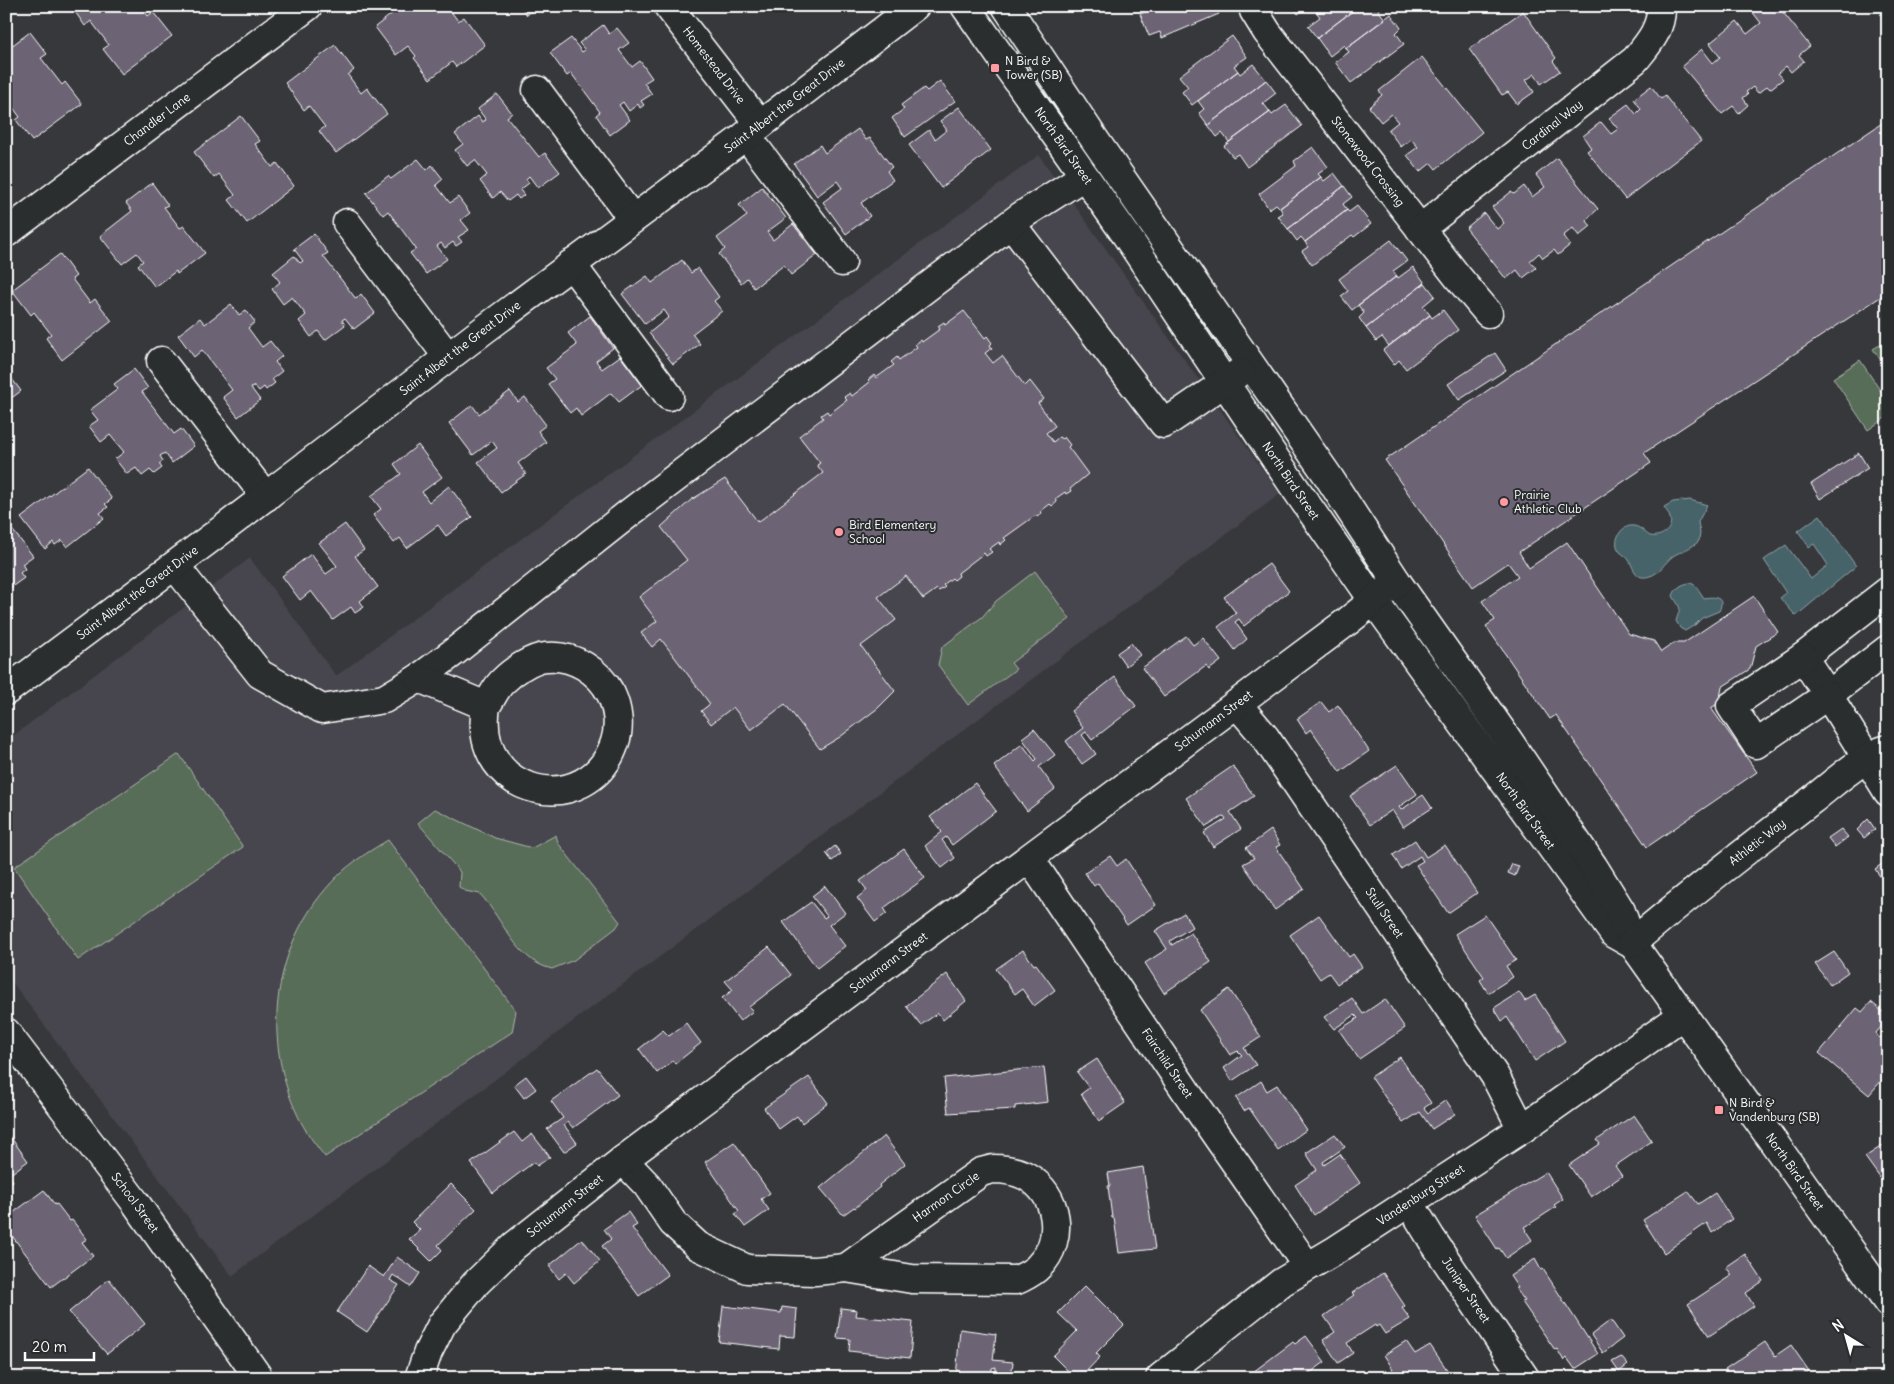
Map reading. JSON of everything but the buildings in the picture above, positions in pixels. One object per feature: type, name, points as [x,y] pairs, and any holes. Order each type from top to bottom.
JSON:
[{"type":"street","name":"Chandler Lane","points":[[6,233],[308,6]]},
{"type":"street","name":"Homestead Drive","points":[[668,6],[842,262]]},
{"type":"street","name":"Saint Albert the Great Drive","points":[[6,691],[175,566],[448,357],[632,218],[753,130],[915,6]]},
{"type":"street","name":"North Bird Street","points":[[965,6],[1084,176],[1293,485],[1374,601],[1614,934],[1632,943]]},
{"type":"street","name":"North Bird Street","points":[[1006,6],[1095,140],[1252,364],[1397,582],[1506,737],[1593,866],[1621,911],[1632,943],[1888,1303]]},
{"type":"street","name":"Stonewood Crossing","points":[[1253,6],[1266,32],[1488,313]]},
{"type":"street","name":"Cardinal Way","points":[[1420,229],[1635,60],[1653,38],[1661,16],[1661,6]]},
{"type":"street","points":[[537,90],[632,218]]},
{"type":"street","points":[[175,566],[260,674],[322,709],[384,699],[419,678],[454,652],[628,514],[1011,224],[1084,176]]},
{"type":"street","points":[[347,223],[448,357]]},
{"type":"street","points":[[1011,224],[1164,424],[1252,364]]},
{"type":"street","points":[[571,264],[669,396]]},
{"type":"street","points":[[161,361],[266,497]]},
{"type":"street","name":"Schumann Street","points":[[419,1378],[428,1352],[442,1324],[476,1283],[514,1246],[623,1160],[1030,859],[1397,582]]},
{"type":"street","points":[[1888,591],[1803,657],[1731,706],[1756,744],[1828,695],[1888,649]]},
{"type":"street","points":[[544,657],[572,660],[590,670],[605,684],[616,708],[617,736],[605,763],[584,782],[571,788],[542,790],[516,781],[504,772],[495,761],[488,748],[485,734],[486,706],[503,681],[527,664],[544,657]]},
{"type":"street","points":[[1803,657],[1828,695],[1877,754],[1888,792]]},
{"type":"street","points":[[419,678],[486,706]]},
{"type":"street","name":"Stull Street","points":[[1237,704],[1264,737],[1495,1076],[1522,1129]]},
{"type":"street","name":"Athletic Way","points":[[1632,943],[1674,906],[1877,754]]},
{"type":"street","name":"Fairchild Street","points":[[1030,859],[1192,1101],[1307,1266]]},
{"type":"street","name":"Vandenburg Street","points":[[1160,1378],[1282,1282],[1336,1250],[1522,1129],[1683,1015]]},
{"type":"street","name":"School Street","points":[[6,1032],[136,1202],[260,1378]]},
{"type":"street","name":"Harmon Circle","points":[[623,1160],[646,1185],[673,1223],[698,1246],[747,1269],[815,1271],[846,1268],[912,1279],[1016,1280],[1040,1266],[1048,1255],[1056,1229],[1055,1215],[1044,1192],[1037,1183],[1027,1176],[1004,1169],[981,1172],[846,1268]]},
{"type":"street","name":"Juniper Street","points":[[1409,1202],[1525,1378]]},
{"type":"shaded area","points":[[1039,155],[1280,494],[232,1276],[6,974],[6,741],[250,558],[336,676]]},
{"type":"green space","points":[[1888,340],[1888,371],[1873,349]]},
{"type":"green space","points":[[1860,360],[1888,402],[1888,416],[1868,430],[1833,378]]},
{"type":"green space","points":[[1035,571],[1070,619],[1011,663],[1016,669],[968,705],[938,665],[942,647],[982,617],[996,601]]},
{"type":"green space","points":[[179,754],[243,847],[78,960],[14,867]]},
{"type":"green space","points":[[435,809],[495,838],[532,848],[556,835],[558,843],[620,922],[616,928],[574,960],[552,969],[540,965],[519,948],[480,894],[465,891],[459,887],[460,872],[418,823]]},
{"type":"green space","points":[[388,840],[516,1011],[512,1032],[325,1157],[301,1122],[286,1084],[279,1051],[277,1018],[280,985],[289,953],[302,923],[321,895],[344,870]]},
{"type":"water","points":[[1690,500],[1707,505],[1698,522],[1699,541],[1690,548],[1673,556],[1653,575],[1639,576],[1628,558],[1618,549],[1617,541],[1622,530],[1626,527],[1634,526],[1650,536],[1658,536],[1668,529],[1671,522],[1664,507],[1673,502]]},
{"type":"water","points":[[1820,515],[1856,566],[1796,616],[1780,598],[1786,593],[1764,560],[1786,545],[1811,579],[1828,565],[1814,544],[1809,547],[1798,531]]},
{"type":"water","points":[[1691,583],[1696,586],[1704,598],[1712,597],[1720,600],[1721,606],[1719,611],[1702,618],[1685,631],[1680,628],[1676,621],[1679,608],[1673,596],[1680,586]]},
{"type":"place","name":"N Bird & Tower (SB)","points":[[995,68]]},
{"type":"place","name":"Prairie Athletic Club","points":[[1504,502]]},
{"type":"place","name":"Bird Elementery School","points":[[839,532]]},
{"type":"place","name":"N Bird & Vandenburg (SB)","points":[[1719,1110]]}]
